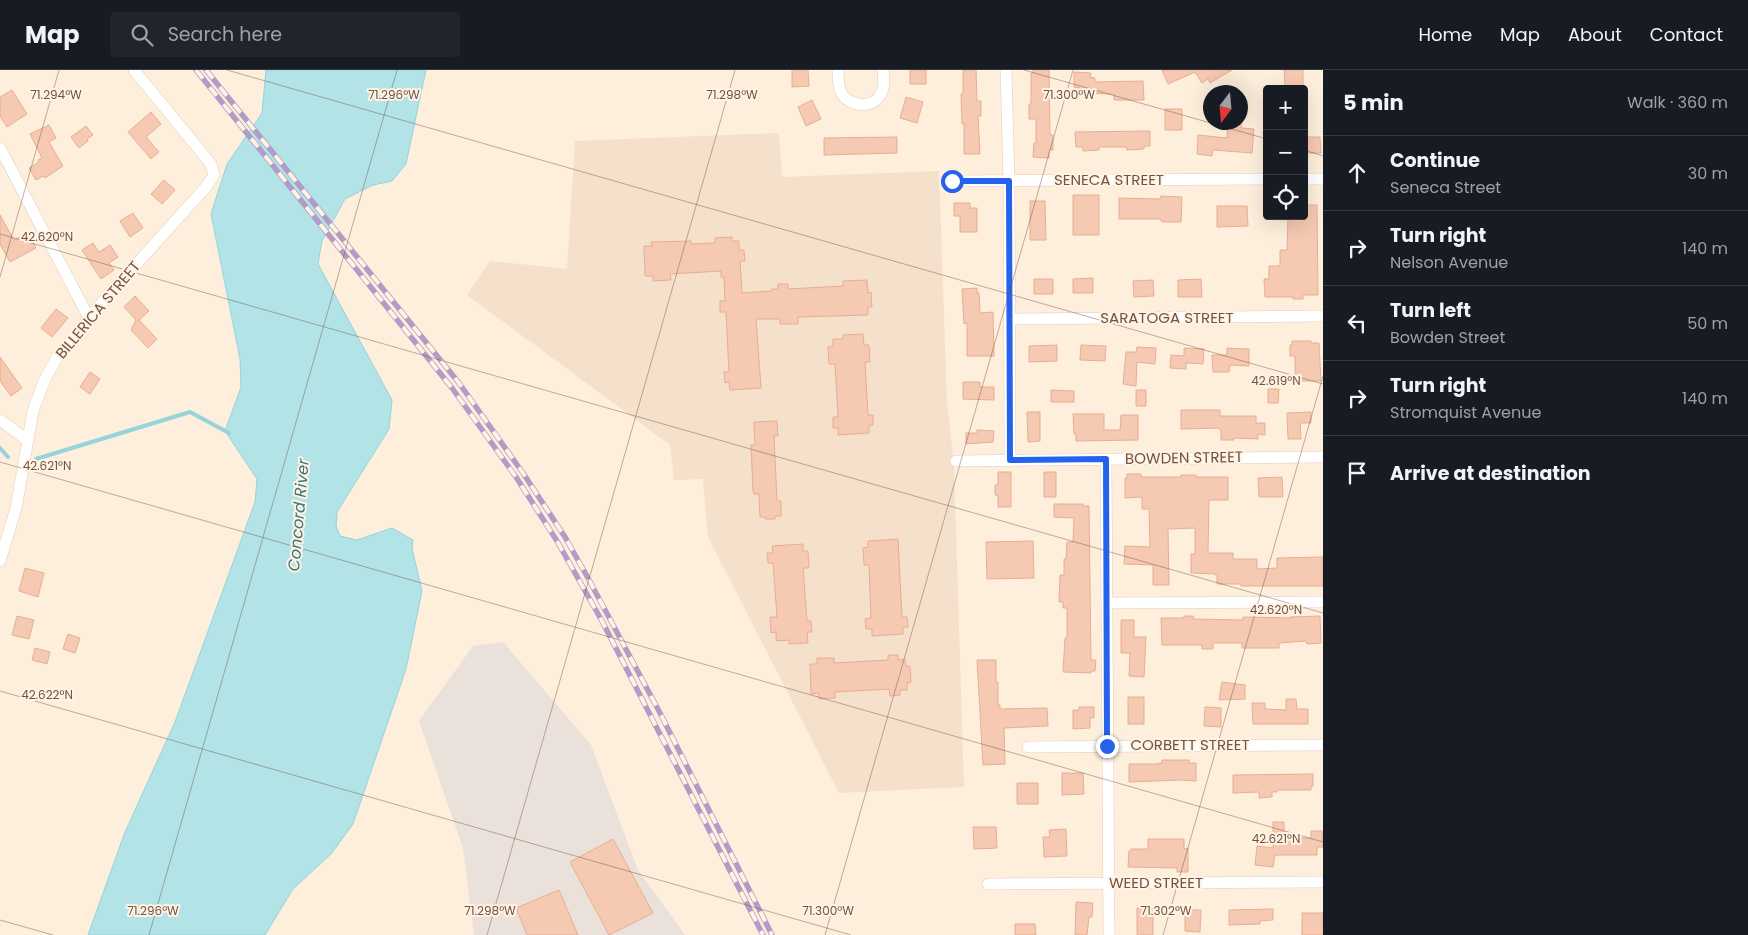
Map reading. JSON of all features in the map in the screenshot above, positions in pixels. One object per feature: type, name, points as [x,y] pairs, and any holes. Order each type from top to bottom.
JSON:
[{"type":"street","name":"BILLERICA STREET","points":[[0,561],[16,508],[33,412],[45,379],[57,357],[89,318],[206,187],[214,175],[211,164],[134,70]]},
{"type":"street","points":[[838,70],[840,90],[848,101],[857,104],[875,101],[880,95],[884,83],[883,70]]},
{"type":"street","points":[[1006,70],[1009,181],[1010,460]]},
{"type":"street","points":[[0,148],[89,318]]},
{"type":"street","name":"SENECA STREET","points":[[952,181],[1263,179]]},
{"type":"street","points":[[1308,179],[1323,179]]},
{"type":"street","name":"SARATOGA STREET","points":[[1010,319],[1323,316]]},
{"type":"street","points":[[0,420],[27,440]]},
{"type":"street","name":"BOWDEN STREET","points":[[956,461],[1323,457]]},
{"type":"street","points":[[1106,459],[1109,935]]},
{"type":"street","points":[[1107,603],[1323,602]]},
{"type":"street","name":"CORBETT STREET","points":[[1028,748],[1323,745]]},
{"type":"street","name":"WEED STREET","points":[[988,884],[1323,882]]},
{"type":"shaded area","points":[[779,133],[782,177],[939,171],[947,403],[954,464],[964,787],[839,793],[708,537],[703,479],[674,480],[670,445],[467,295],[490,261],[567,269],[575,141]]},
{"type":"shaded area","points":[[503,642],[591,745],[638,870],[685,935],[474,935],[463,848],[419,721],[473,646]]},
{"type":"water","name":"Concord River","points":[[266,70],[426,70],[406,164],[392,181],[373,185],[345,199],[322,241],[318,264],[392,400],[389,429],[337,512],[336,526],[340,536],[357,540],[392,528],[413,540],[412,548],[422,591],[406,669],[353,824],[331,854],[293,889],[265,935],[88,935],[125,832],[175,722],[255,502],[257,479],[225,431],[241,387],[240,359],[211,214],[227,164],[262,113]]},
{"type":"building","points":[[792,70],[808,70],[809,86],[792,87]]},
{"type":"building","points":[[910,70],[926,70],[926,84],[910,84]]},
{"type":"building","points":[[963,70],[976,70],[977,101],[981,101],[981,116],[978,116],[980,154],[964,154],[964,123],[962,124],[961,94],[963,94]]},
{"type":"building","points":[[1033,70],[1049,70],[1050,135],[1053,135],[1053,150],[1049,150],[1049,158],[1033,157],[1034,143],[1036,143],[1036,119],[1029,119],[1029,104],[1031,104],[1031,73],[1033,73]]},
{"type":"building","points":[[1162,70],[1232,70],[1210,83],[1208,79],[1202,83],[1195,72],[1168,84]]},
{"type":"building","points":[[1284,70],[1303,70],[1303,85],[1285,85]]},
{"type":"building","points":[[1074,72],[1091,73],[1090,77],[1095,78],[1095,82],[1143,81],[1144,100],[1114,100],[1114,94],[1080,93],[1080,88],[1074,87]]},
{"type":"building","points":[[12,90],[27,114],[7,127],[0,116],[0,97]]},
{"type":"building","points":[[906,97],[923,102],[917,123],[900,118]]},
{"type":"building","points":[[812,100],[821,119],[806,126],[798,107]]},
{"type":"building","points":[[1165,109],[1182,109],[1182,130],[1165,130]]},
{"type":"building","points":[[151,112],[161,124],[146,137],[159,152],[151,159],[128,132]]},
{"type":"building","points":[[49,125],[56,138],[49,142],[63,166],[45,178],[44,176],[36,180],[29,168],[42,158],[30,134]]},
{"type":"building","points":[[86,126],[93,135],[79,148],[71,137]]},
{"type":"building","points":[[1254,129],[1252,153],[1213,150],[1212,156],[1197,154],[1198,135],[1227,138],[1228,130]]},
{"type":"building","points":[[1150,131],[1150,146],[1144,146],[1144,149],[1127,150],[1127,147],[1099,147],[1099,150],[1083,151],[1083,147],[1076,147],[1075,132]]},
{"type":"building","points":[[897,137],[897,153],[824,155],[824,138]]},
{"type":"building","points":[[1308,137],[1320,137],[1321,153],[1308,153]]},
{"type":"building","points":[[164,180],[175,190],[162,204],[151,194]]},
{"type":"building","points":[[1073,195],[1099,195],[1099,235],[1073,235]]},
{"type":"building","points":[[1161,196],[1182,197],[1181,222],[1162,222],[1160,219],[1119,219],[1119,198],[1160,199]]},
{"type":"building","points":[[1030,201],[1045,201],[1046,240],[1030,240]]},
{"type":"building","points":[[954,203],[970,203],[970,208],[977,208],[977,232],[960,232],[960,216],[954,216]]},
{"type":"building","points":[[1308,205],[1317,205],[1318,295],[1303,295],[1303,299],[1265,297],[1264,279],[1269,279],[1269,266],[1280,266],[1280,250],[1287,250],[1288,220],[1308,220]]},
{"type":"building","points":[[1217,206],[1247,206],[1248,226],[1217,227]]},
{"type":"building","points":[[133,213],[143,228],[130,237],[120,221]]},
{"type":"building","points":[[0,215],[14,240],[25,234],[26,236],[29,235],[36,248],[10,262],[0,244]]},
{"type":"building","points":[[732,237],[732,241],[739,241],[739,250],[744,250],[745,261],[740,261],[742,293],[772,291],[772,289],[778,289],[778,284],[788,284],[788,289],[843,286],[843,281],[867,280],[868,293],[871,292],[872,307],[868,307],[868,315],[798,317],[798,324],[780,324],[780,319],[756,319],[761,388],[730,390],[729,382],[725,383],[724,372],[729,372],[726,312],[720,312],[720,301],[725,301],[724,277],[721,277],[721,271],[670,274],[671,280],[653,281],[653,276],[645,276],[644,246],[652,246],[651,242],[691,241],[691,244],[715,243],[715,238]]},
{"type":"building","points":[[93,243],[99,252],[110,245],[118,257],[109,263],[114,270],[101,279],[82,250]]},
{"type":"building","points":[[1093,278],[1093,293],[1073,293],[1073,279]]},
{"type":"building","points":[[1034,279],[1053,279],[1053,294],[1034,294]]},
{"type":"building","points":[[1201,279],[1202,297],[1178,297],[1178,280]]},
{"type":"building","points":[[1153,280],[1154,296],[1134,297],[1133,281]]},
{"type":"building","points":[[977,288],[980,313],[993,312],[994,356],[967,356],[967,323],[964,324],[962,289]]},
{"type":"building","points":[[135,296],[149,311],[139,320],[157,339],[148,348],[131,330],[136,320],[124,307]]},
{"type":"building","points":[[56,309],[68,318],[52,337],[41,328]]},
{"type":"building","points":[[863,334],[864,345],[869,345],[870,362],[865,362],[868,415],[873,415],[873,425],[869,426],[869,433],[838,435],[838,428],[833,428],[833,417],[838,417],[835,364],[829,364],[828,347],[833,346],[833,339],[843,339],[843,335]]},
{"type":"building","points":[[1292,341],[1319,343],[1321,381],[1295,381],[1295,356],[1290,356]]},
{"type":"building","points":[[1057,345],[1057,361],[1029,362],[1029,346]]},
{"type":"building","points":[[1081,345],[1106,346],[1105,361],[1080,360]]},
{"type":"building","points":[[1137,347],[1156,348],[1155,364],[1137,362],[1136,386],[1123,384],[1126,352],[1136,352]]},
{"type":"building","points":[[1184,348],[1204,349],[1203,364],[1186,363],[1186,369],[1170,368],[1171,355],[1184,356]]},
{"type":"building","points":[[1227,348],[1249,349],[1249,366],[1230,365],[1229,372],[1213,372],[1212,355],[1227,355]]},
{"type":"building","points":[[0,357],[22,388],[11,396],[0,381]]},
{"type":"building","points":[[90,372],[100,379],[90,394],[80,387]]},
{"type":"building","points":[[963,382],[980,382],[980,387],[994,387],[994,400],[963,399]]},
{"type":"building","points":[[1268,389],[1279,389],[1278,403],[1268,403]]},
{"type":"building","points":[[1051,390],[1074,391],[1074,402],[1051,402]]},
{"type":"building","points":[[1136,390],[1146,390],[1146,406],[1136,406]]},
{"type":"building","points":[[1181,410],[1220,410],[1220,416],[1256,416],[1256,423],[1265,423],[1265,435],[1258,434],[1258,439],[1234,438],[1234,440],[1221,440],[1220,428],[1181,429]]},
{"type":"building","points":[[1027,412],[1040,412],[1040,441],[1028,442]]},
{"type":"building","points":[[1311,412],[1311,423],[1300,423],[1301,439],[1288,439],[1287,413]]},
{"type":"building","points":[[1073,414],[1104,414],[1104,430],[1120,430],[1121,415],[1138,415],[1138,440],[1076,441]]},
{"type":"building","points":[[777,421],[778,436],[774,436],[777,501],[781,501],[781,516],[775,516],[775,519],[765,519],[765,517],[760,517],[759,494],[754,494],[753,491],[751,445],[755,445],[754,422]]},
{"type":"building","points":[[977,430],[994,431],[993,442],[966,444],[966,433],[977,433]]},
{"type":"building","points":[[998,472],[1011,472],[1011,507],[998,507],[998,495],[995,495],[995,485],[998,485]]},
{"type":"building","points":[[1044,472],[1056,472],[1056,497],[1044,497]]},
{"type":"building","points":[[1127,474],[1141,474],[1141,477],[1196,475],[1196,477],[1228,477],[1228,500],[1209,500],[1208,553],[1233,553],[1233,559],[1257,559],[1257,569],[1277,568],[1277,558],[1323,557],[1323,586],[1241,586],[1241,584],[1217,584],[1217,575],[1215,574],[1191,573],[1191,554],[1195,554],[1195,528],[1168,529],[1169,585],[1153,585],[1153,565],[1124,564],[1125,546],[1150,547],[1149,509],[1142,509],[1142,497],[1125,498],[1125,478],[1127,478]]},
{"type":"building","points":[[1282,477],[1283,497],[1259,497],[1258,478]]},
{"type":"building","points":[[1054,504],[1083,504],[1083,506],[1089,506],[1091,660],[1096,660],[1095,671],[1091,671],[1091,673],[1063,672],[1065,638],[1067,638],[1067,608],[1063,608],[1063,602],[1059,602],[1060,575],[1064,575],[1067,542],[1073,542],[1074,518],[1054,517]]},
{"type":"building","points":[[898,539],[902,617],[907,617],[908,627],[903,627],[903,634],[872,636],[872,629],[866,629],[865,619],[871,618],[869,565],[864,565],[863,548],[868,547],[868,541]]},
{"type":"building","points":[[1033,541],[1034,578],[987,579],[986,542]]},
{"type":"building","points":[[803,544],[803,551],[808,551],[809,568],[803,568],[807,621],[811,621],[812,632],[807,632],[808,643],[789,644],[789,640],[776,641],[776,632],[771,633],[770,617],[777,617],[773,563],[768,563],[767,553],[773,553],[772,546]]},
{"type":"building","points":[[25,568],[44,573],[38,597],[19,591]]},
{"type":"building","points":[[17,616],[34,620],[29,639],[12,635]]},
{"type":"building","points":[[1184,616],[1193,616],[1194,619],[1243,620],[1243,617],[1291,618],[1320,616],[1321,643],[1307,644],[1306,641],[1279,643],[1279,648],[1242,648],[1242,643],[1213,643],[1213,649],[1202,649],[1202,645],[1162,645],[1161,618],[1184,618]]},
{"type":"building","points":[[1121,620],[1134,620],[1134,637],[1146,637],[1144,677],[1129,676],[1130,653],[1121,653]]},
{"type":"building","points":[[68,634],[80,638],[75,653],[63,649]]},
{"type":"building","points":[[35,648],[50,652],[47,664],[32,660]]},
{"type":"building","points":[[888,655],[898,655],[898,660],[905,659],[906,666],[910,666],[911,682],[907,683],[907,690],[900,690],[900,695],[890,696],[889,689],[835,692],[835,698],[819,699],[819,693],[811,694],[810,664],[817,664],[817,658],[834,658],[834,663],[888,660]]},
{"type":"building","points":[[977,660],[996,660],[996,682],[998,682],[998,705],[1000,705],[1000,709],[1047,708],[1048,726],[1004,728],[1005,764],[983,765]]},
{"type":"building","points":[[1222,682],[1245,685],[1245,699],[1219,700]]},
{"type":"building","points":[[1128,697],[1144,697],[1144,724],[1128,724]]},
{"type":"building","points":[[1286,699],[1296,699],[1297,709],[1308,709],[1308,724],[1253,724],[1252,703],[1265,703],[1265,709],[1286,710]]},
{"type":"building","points":[[1079,707],[1094,707],[1094,718],[1090,718],[1090,728],[1073,729],[1073,710],[1079,710]]},
{"type":"building","points":[[1205,707],[1221,708],[1221,727],[1204,726]]},
{"type":"building","points":[[1162,760],[1189,760],[1189,763],[1196,763],[1196,781],[1129,782],[1129,764],[1156,764],[1162,763]]},
{"type":"building","points":[[1062,773],[1083,773],[1084,794],[1062,795]]},
{"type":"building","points":[[1313,774],[1311,790],[1277,790],[1277,792],[1272,792],[1272,797],[1259,798],[1259,792],[1233,793],[1233,775]]},
{"type":"building","points":[[1017,783],[1038,783],[1038,804],[1017,804]]},
{"type":"building","points":[[1273,822],[1284,822],[1284,838],[1311,838],[1311,831],[1322,831],[1323,847],[1317,847],[1317,855],[1275,855],[1273,867],[1255,865],[1257,846],[1273,848]]},
{"type":"building","points":[[973,827],[996,827],[997,848],[974,849]]},
{"type":"building","points":[[1066,829],[1067,856],[1044,857],[1043,837],[1050,837],[1049,830]]},
{"type":"building","points":[[613,839],[653,913],[609,935],[570,862]]},
{"type":"building","points":[[1148,839],[1184,839],[1184,849],[1188,848],[1188,872],[1177,872],[1177,868],[1128,867],[1129,851],[1131,849],[1148,849]]},
{"type":"building","points":[[559,890],[578,935],[527,935],[516,908]]},
{"type":"building","points":[[1076,902],[1093,903],[1092,917],[1089,917],[1087,935],[1075,935]]},
{"type":"building","points":[[1137,908],[1153,908],[1153,935],[1137,935]]},
{"type":"building","points":[[1273,909],[1273,920],[1260,921],[1260,924],[1229,925],[1229,910]]},
{"type":"building","points":[[1185,910],[1201,910],[1200,932],[1185,931]]},
{"type":"building","points":[[1302,913],[1323,913],[1323,935],[1302,935]]},
{"type":"building","points":[[1015,924],[1035,924],[1036,935],[1015,935]]},
{"type":"waterway","points":[[36,459],[190,412],[229,433]]},
{"type":"waterway","points":[[0,448],[8,457]]},
{"type":"railway","points":[[196,70],[452,388],[516,477],[557,541],[602,621],[763,935]]},
{"type":"railway","points":[[206,70],[459,383],[523,473],[565,537],[660,713],[772,935]]},
{"type":"route","points":[[952,181],[1009,181],[1010,460],[1106,459],[1107,746]]}]
